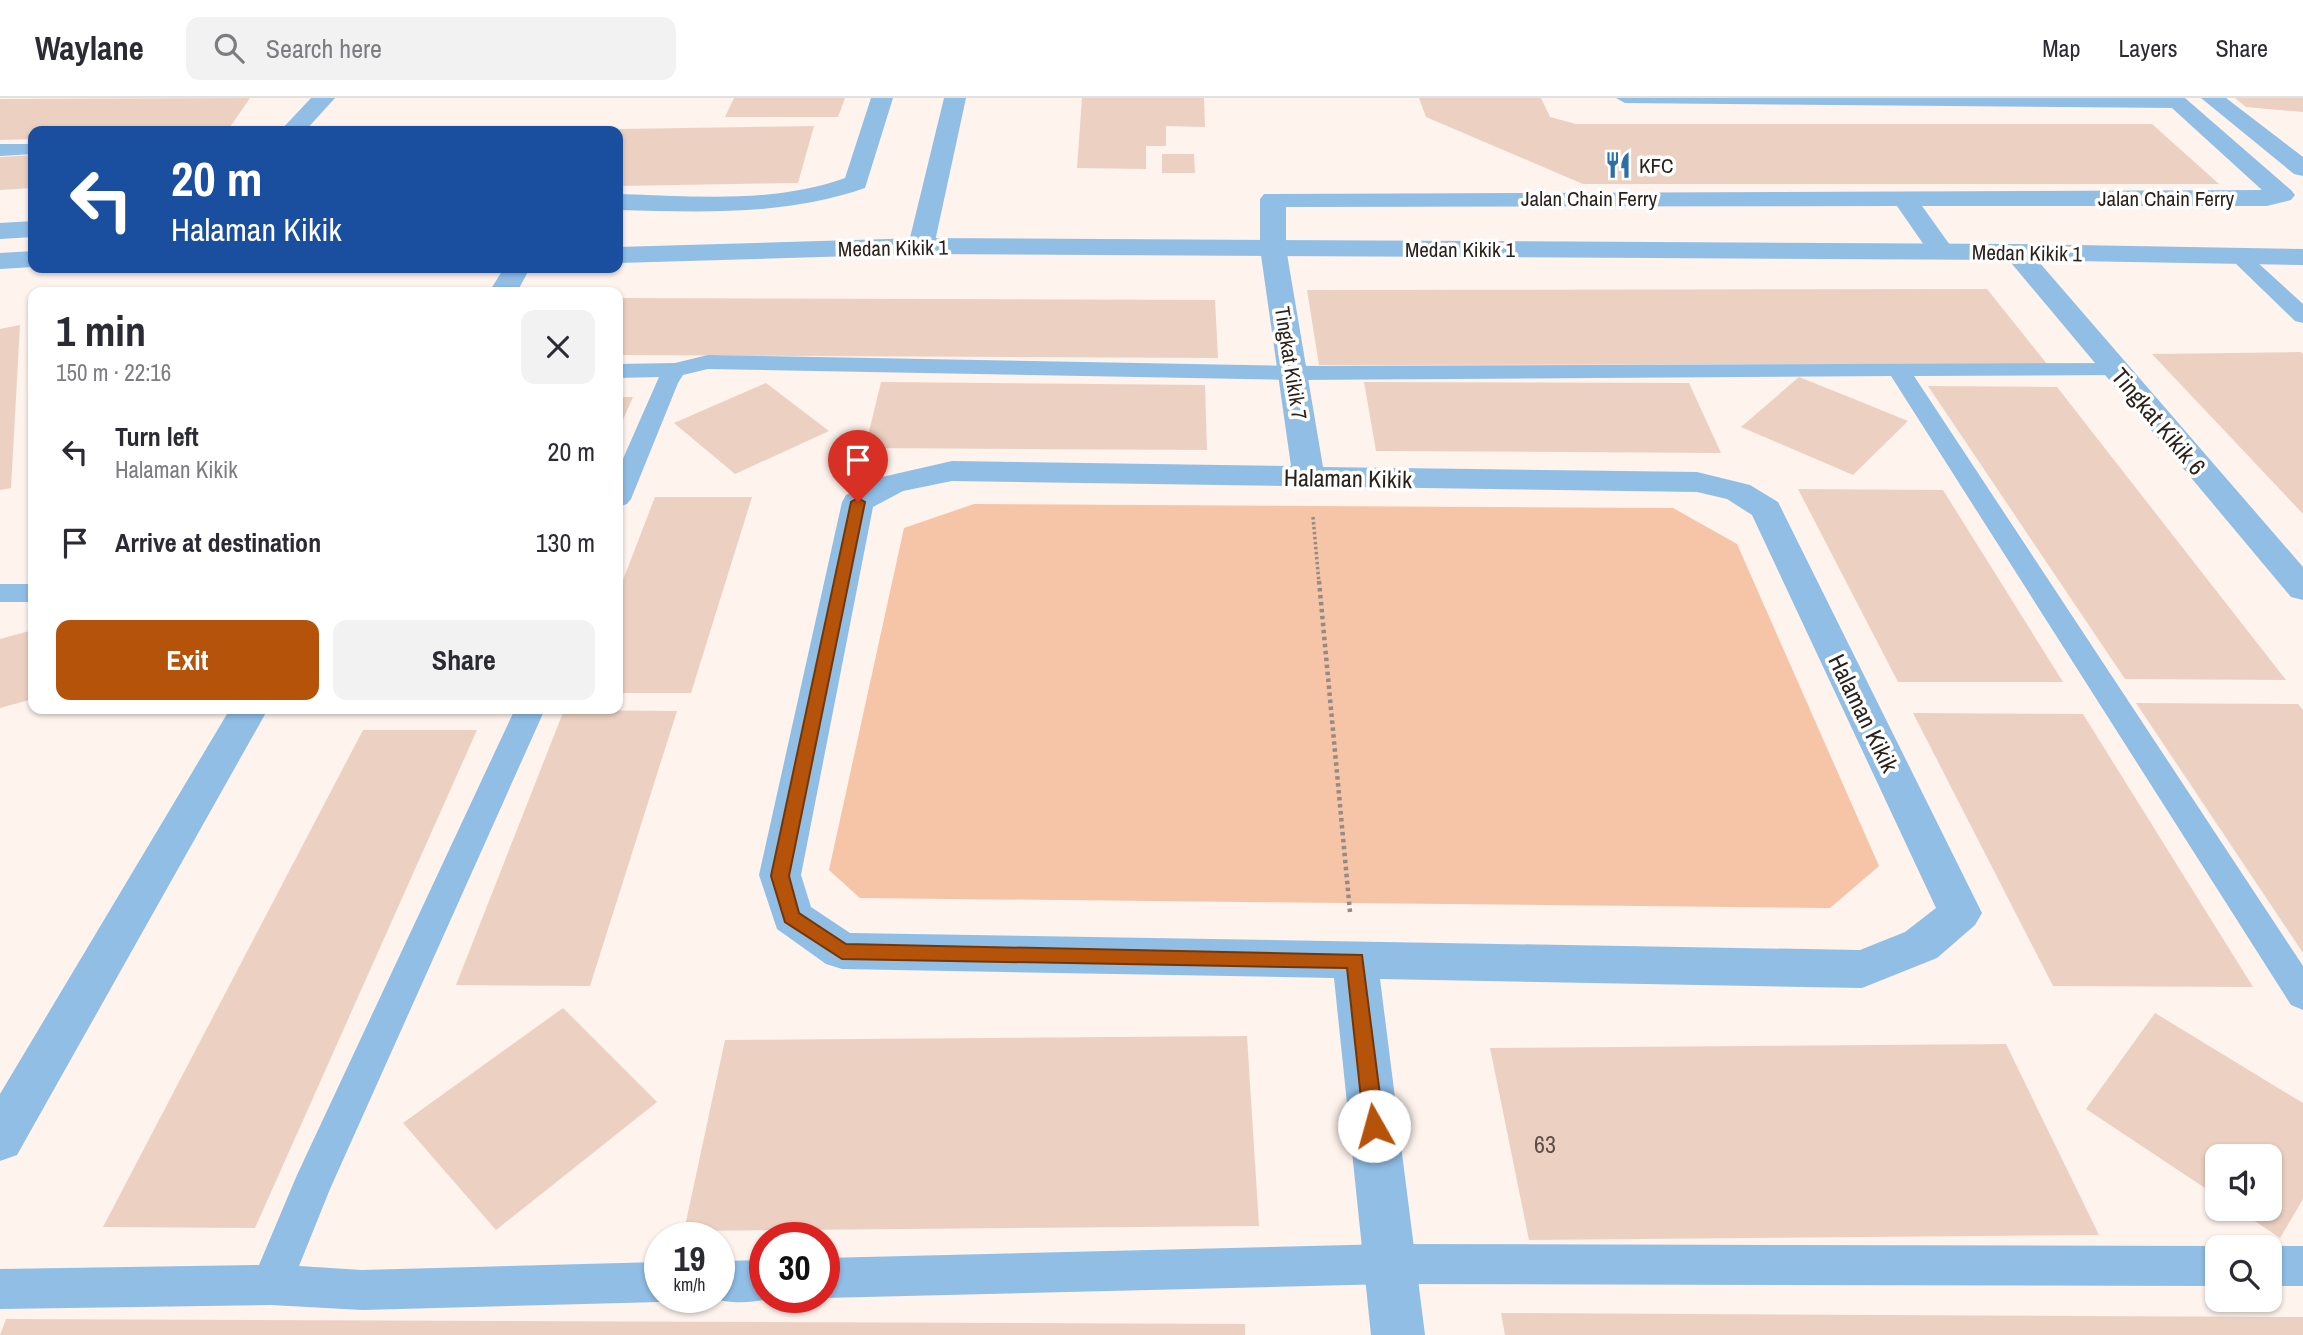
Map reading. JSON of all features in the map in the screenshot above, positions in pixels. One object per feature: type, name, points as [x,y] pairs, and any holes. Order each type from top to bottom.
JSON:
[{"type":"street","points":[[297,126],[324,98]]},
{"type":"street","points":[[623,202],[795,202],[827,195],[856,183],[881,98]]},
{"type":"street","points":[[921,246],[955,98]]},
{"type":"street","points":[[2213,98],[2303,169]]},
{"type":"street","name":"Jalan Chain Ferry","points":[[1273,199],[2267,198],[2282,195],[2175,100]]},
{"type":"street","points":[[1904,198],[1942,252]]},
{"type":"street","name":"Tingkat Kikik 7","points":[[1273,199],[1273,248],[1309,477]]},
{"type":"street","points":[[0,231],[28,229]]},
{"type":"street","name":"Medan Kikik 1","points":[[623,255],[921,246],[2016,252],[2303,257]]},
{"type":"street","name":"Tingkat Kikik 6","points":[[2016,252],[2303,589]]},
{"type":"street","points":[[0,261],[28,259]]},
{"type":"street","name":"Halaman Kikik","points":[[951,471],[1697,482],[1738,492],[1766,509],[1960,913],[1921,946],[1861,970],[1355,960],[842,951],[792,917],[780,876],[858,502],[893,484],[951,471]]},
{"type":"street","points":[[0,1139],[246,714]]},
{"type":"street","points":[[1355,960],[1398,1335]]},
{"type":"lane","points":[[1625,98],[2175,100]]},
{"type":"lane","points":[[0,150],[28,149]]},
{"type":"lane","points":[[2239,256],[2303,316]]},
{"type":"lane","points":[[623,371],[675,370],[708,362],[1293,373],[2114,368]]},
{"type":"lane","points":[[623,487],[666,383],[675,370]]},
{"type":"lane","points":[[1899,371],[2303,995]]},
{"type":"lane","points":[[0,593],[28,593]]},
{"type":"lane","points":[[271,1285],[311,1188],[528,714]]},
{"type":"lane","points":[[840,1278],[1390,1264],[2205,1266]]},
{"type":"lane","points":[[2282,1266],[2303,1266]]},
{"type":"lane","points":[[0,1289],[271,1285],[362,1290],[644,1282]]},
{"type":"path","points":[[1309,477],[1355,960]]},
{"type":"shaded area","points":[[974,504],[1673,508],[1737,544],[1879,866],[1830,908],[860,898],[829,870],[904,528]]},
{"type":"building","points":[[250,98],[231,126],[28,126],[28,139],[0,140],[0,99]]},
{"type":"building","points":[[734,98],[845,98],[838,117],[725,117]]},
{"type":"building","points":[[1082,98],[1204,98],[1205,127],[1166,126],[1166,146],[1146,146],[1146,169],[1077,168]]},
{"type":"building","points":[[1419,98],[1541,98],[1550,117],[1576,124],[2152,124],[2219,184],[1583,184],[1426,117]]},
{"type":"building","points":[[2235,98],[2303,98],[2303,112],[2246,107]]},
{"type":"building","points":[[814,126],[798,183],[623,186],[623,129]]},
{"type":"building","points":[[1162,154],[1194,154],[1195,173],[1162,173]]},
{"type":"building","points":[[28,155],[28,188],[0,190],[0,157]]},
{"type":"building","points":[[1987,289],[2047,364],[1319,365],[1307,290]]},
{"type":"building","points":[[623,298],[1215,300],[1218,358],[623,355]]},
{"type":"building","points":[[20,325],[11,488],[0,490],[0,329]]},
{"type":"building","points":[[2152,354],[2303,354],[2303,514]]},
{"type":"building","points":[[1799,377],[1908,421],[1853,475],[1741,427]]},
{"type":"building","points":[[881,382],[1205,385],[1207,450],[865,448]]},
{"type":"building","points":[[1364,382],[1689,383],[1721,453],[1376,451]]},
{"type":"building","points":[[766,383],[829,431],[735,474],[674,423]]},
{"type":"building","points":[[1928,386],[2057,387],[2286,680],[2125,679]]},
{"type":"building","points":[[623,397],[633,397],[623,420]]},
{"type":"building","points":[[1798,489],[1943,490],[2063,682],[1898,682]]},
{"type":"building","points":[[655,497],[752,497],[691,693],[623,693],[623,580]]},
{"type":"building","points":[[28,631],[28,700],[0,708],[0,639]]},
{"type":"building","points":[[2136,703],[2298,704],[2303,710],[2303,953]]},
{"type":"building","points":[[677,711],[590,986],[456,985],[562,714]]},
{"type":"building","points":[[1913,713],[2083,714],[2253,987],[2053,986]]},
{"type":"building","points":[[363,730],[477,730],[255,1228],[103,1227]]},
{"type":"building","points":[[563,1008],[657,1102],[496,1230],[403,1123]]},
{"type":"building","points":[[2155,1013],[2303,1103],[2303,1199],[2282,1235],[2276,1235],[2255,1221],[2282,1221],[2282,1144],[2205,1144],[2205,1188],[2086,1109]]},
{"type":"building","points":[[1247,1036],[1259,1226],[840,1230],[840,1222],[749,1222],[749,1230],[735,1231],[735,1222],[686,1222],[725,1040]]},
{"type":"building","points":[[2006,1044],[2099,1235],[1529,1240],[1490,1048]]},
{"type":"building","points":[[1501,1313],[2303,1317],[2303,1335],[1505,1335]]},
{"type":"building","points":[[6,1319],[1245,1324],[1245,1335],[0,1335]]},
{"type":"place","name":"KFC","points":[[1618,165]]},
{"type":"route","points":[[858,502],[780,876],[792,917],[842,951],[1355,960],[1374,1126]]}]
